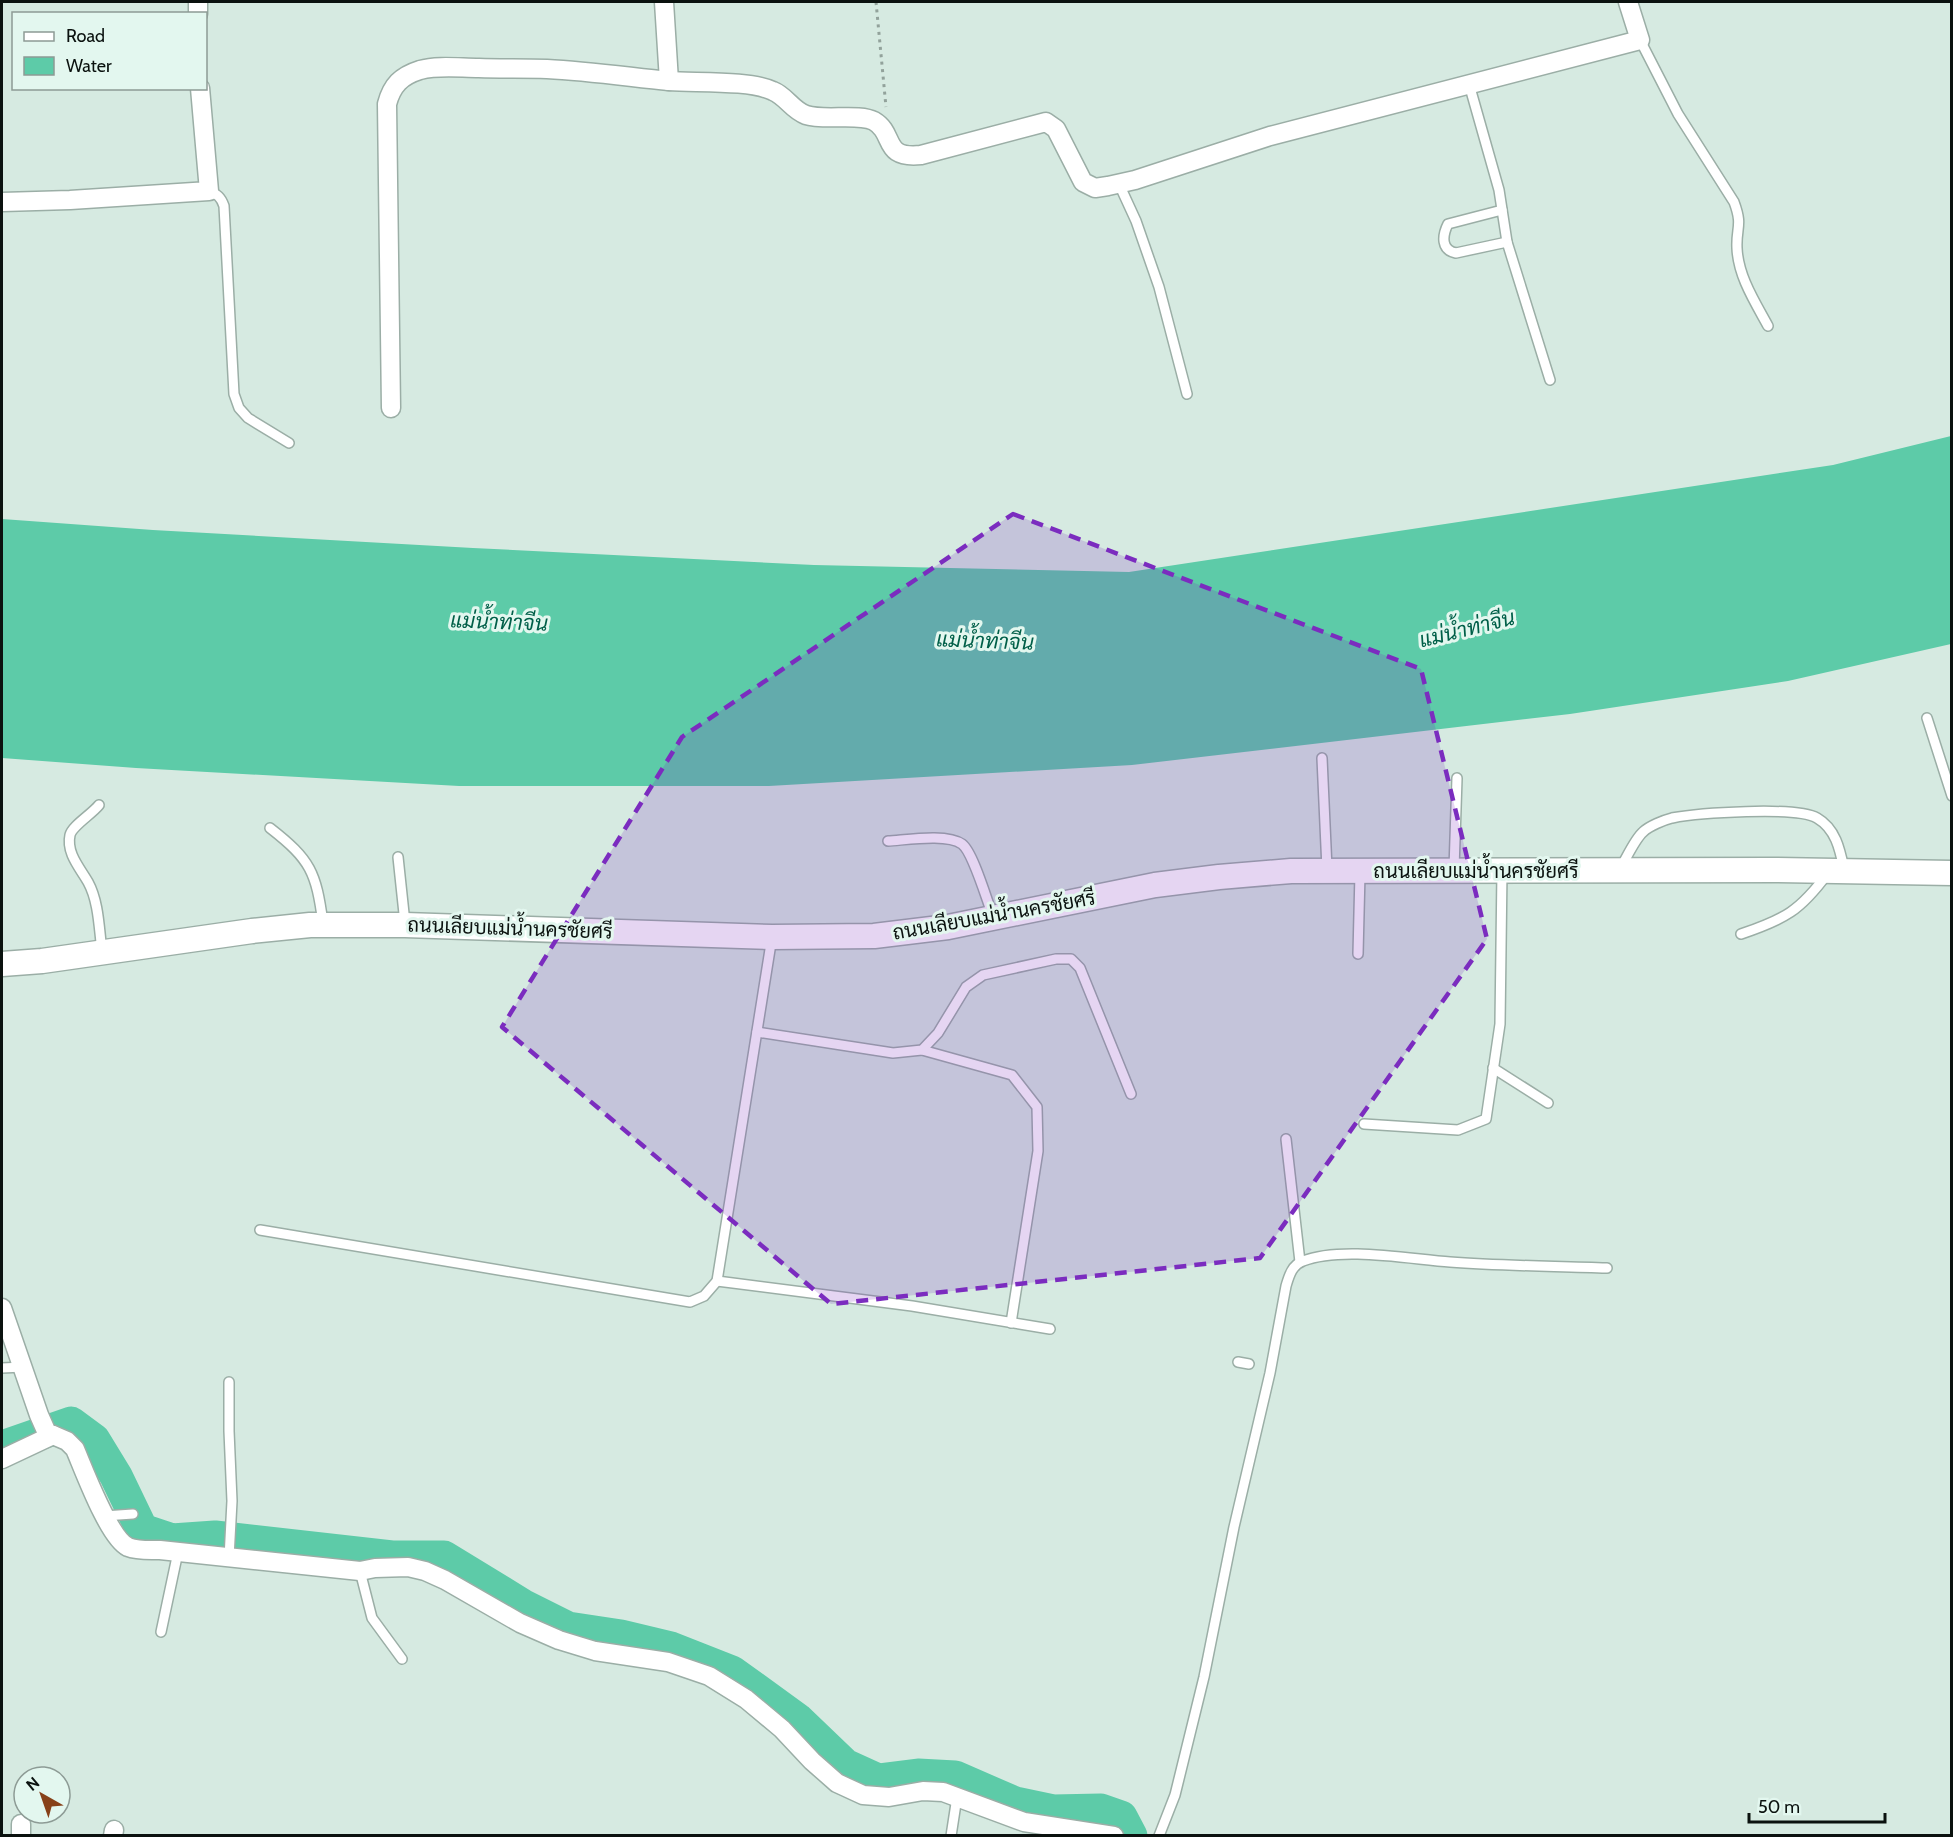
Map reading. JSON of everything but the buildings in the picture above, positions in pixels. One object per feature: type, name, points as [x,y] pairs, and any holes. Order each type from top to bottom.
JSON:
[{"type":"main road","name":"ถนนเลียบแม่น้ำนครชัยศรี","points":[[2,964],[103,953],[252,931],[324,925],[405,925],[772,937],[874,936],[948,927],[1166,884],[1291,871],[1952,873]]},
{"type":"street","points":[[664,2],[669,81]]},
{"type":"street","points":[[391,408],[386,116],[390,92],[396,83],[403,77],[422,70],[440,68],[546,69],[669,81],[759,86],[775,92],[794,109],[805,115],[822,118],[864,119],[874,122],[899,153],[907,156],[921,155],[1046,122],[1056,129],[1083,182],[1095,188],[1119,184],[1264,138],[1640,40],[1629,2]]},
{"type":"street","points":[[2,202],[209,191],[200,90]]},
{"type":"street","points":[[2,1308],[39,1415],[50,1434],[67,1441],[75,1449],[118,1540],[126,1546],[136,1550],[230,1552],[360,1571],[408,1567],[425,1571],[520,1623],[559,1640],[595,1651],[668,1662],[709,1676],[746,1699],[782,1729],[837,1783],[863,1796],[889,1797],[923,1791],[943,1792],[1023,1822],[1107,1835]]},
{"type":"street","points":[[2,1459],[50,1434]]},
{"type":"lane","points":[[1640,40],[1678,114],[1734,202],[1740,225],[1737,248],[1739,264],[1768,327]]},
{"type":"lane","points":[[1469,84],[1499,190],[1508,242],[1550,380]]},
{"type":"lane","points":[[1119,184],[1136,221],[1159,287],[1187,394]]},
{"type":"lane","points":[[209,191],[217,194],[224,206],[234,394],[239,408],[248,418],[289,443]]},
{"type":"lane","points":[[1502,210],[1448,224],[1443,239],[1449,252],[1456,253],[1508,242]]},
{"type":"lane","points":[[1927,718],[1952,796]]},
{"type":"lane","points":[[1322,758],[1327,871]]},
{"type":"lane","points":[[1454,871],[1456,778]]},
{"type":"lane","points":[[99,805],[92,814],[74,828],[70,835],[74,861],[95,896],[103,953]]},
{"type":"lane","points":[[1618,872],[1643,832],[1669,819],[1703,814],[1796,813],[1815,817],[1827,825],[1839,844],[1837,871],[1790,914],[1741,934]]},
{"type":"lane","points":[[270,828],[293,846],[312,871],[318,889],[324,925]]},
{"type":"lane","points":[[888,841],[946,838],[962,844],[971,855],[993,918]]},
{"type":"lane","points":[[398,857],[405,925]]},
{"type":"lane","points":[[1358,954],[1360,871]]},
{"type":"lane","points":[[1364,1124],[1458,1130],[1486,1119],[1500,1024],[1502,871]]},
{"type":"lane","points":[[260,1230],[690,1302],[704,1296],[717,1281],[772,937]]},
{"type":"lane","points":[[922,1050],[938,1033],[966,987],[983,975],[1056,959],[1071,959],[1080,968],[1131,1094]]},
{"type":"lane","points":[[757,1032],[893,1053],[922,1050],[1011,1075],[1037,1107],[1038,1151],[1011,1323]]},
{"type":"lane","points":[[1493,1068],[1548,1103]]},
{"type":"lane","points":[[1286,1139],[1300,1262]]},
{"type":"lane","points":[[1159,1836],[1174,1795],[1204,1677],[1289,1275],[1300,1262],[1316,1257],[1358,1254],[1452,1263],[1607,1268]]},
{"type":"lane","points":[[717,1281],[912,1306],[1050,1329]]},
{"type":"lane","points":[[1238,1362],[1250,1364]]},
{"type":"lane","points":[[2,1368],[23,1367]]},
{"type":"lane","points":[[229,1382],[232,1511],[230,1552]]},
{"type":"lane","points":[[108,1516],[130,1514]]},
{"type":"lane","points":[[161,1632],[178,1552]]},
{"type":"lane","points":[[360,1571],[372,1618],[402,1659]]},
{"type":"lane","points":[[951,1836],[957,1797]]},
{"type":"path","points":[[876,2],[889,141]]},
{"type":"highlighted area","points":[[1013,514],[1421,669],[1487,939],[1260,1258],[831,1304],[502,1027],[682,737]]},
{"type":"water","name":"แม่น้ำท่าจีน","points":[[1951,436],[1951,644],[1788,681],[1570,714],[1132,765],[769,786],[459,786],[2,758],[2,519],[153,530],[814,565],[1129,572],[1833,465]]},
{"type":"waterway","points":[[2,1447],[71,1423],[94,1440],[116,1476],[142,1530],[172,1540],[215,1537],[392,1557],[444,1557],[524,1606],[568,1628],[621,1636],[671,1648],[732,1672],[797,1719],[845,1765],[878,1780],[918,1775],[955,1777],[1015,1803],[1053,1811],[1101,1810],[1121,1817],[1131,1836]]}]
